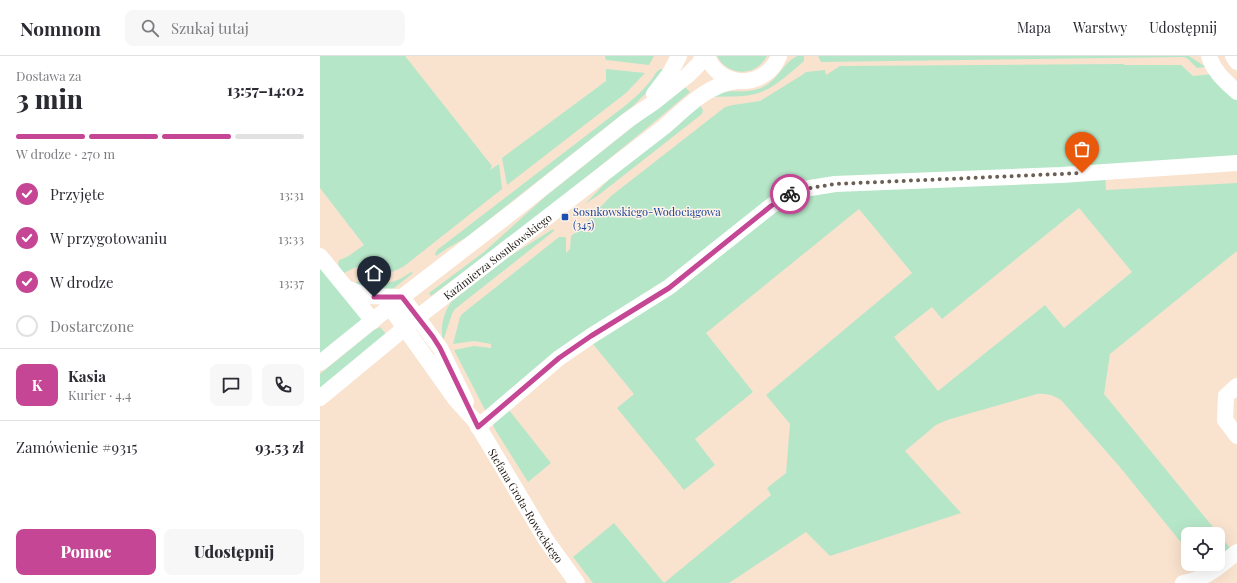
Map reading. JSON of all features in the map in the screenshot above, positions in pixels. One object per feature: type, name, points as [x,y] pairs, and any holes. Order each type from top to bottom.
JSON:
[{"type":"street","points":[[628,120],[658,90],[670,73],[679,56]]},
{"type":"street","points":[[320,363],[628,120],[653,103],[694,70],[703,56]]},
{"type":"street","points":[[707,56],[711,64],[718,71],[736,81]]},
{"type":"street","points":[[1209,56],[1216,70],[1237,92]]},
{"type":"street","points":[[1233,56],[1237,62]]},
{"type":"street","name":"Kazimierza Sosnkowskiego","points":[[320,398],[418,317],[658,131],[703,94],[718,85],[736,81],[755,80],[773,68],[780,58]]},
{"type":"street","points":[[477,424],[559,358],[591,336],[669,288],[771,206],[785,196],[798,190],[835,184],[1065,174],[1237,163]]},
{"type":"street","points":[[323,259],[373,321]]},
{"type":"street","points":[[345,287],[367,296],[396,302]]},
{"type":"street","name":"Stefana Grota-Roweckiego","points":[[396,302],[418,317],[440,348],[477,424],[554,552],[576,583]]},
{"type":"street","name":"Stefana Grota-Roweckiego","points":[[396,302],[406,328],[446,385],[477,424]]},
{"type":"street","points":[[1237,386],[1226,396],[1225,420],[1237,436]]},
{"type":"street","points":[[1190,582],[1208,576],[1237,552]]},
{"type":"green space","points":[[320,56],[405,56],[492,166],[490,170],[499,164],[502,189],[403,267],[392,272],[374,273],[356,267],[344,273],[338,262],[364,245],[320,188]]},
{"type":"green space","points":[[605,56],[654,56],[649,65],[606,60]]},
{"type":"green space","points":[[717,56],[767,56],[756,68],[742,72],[728,68]]},
{"type":"green space","points":[[797,56],[804,56],[804,61],[784,78],[767,89],[749,95],[709,97],[722,92],[749,91],[763,87],[773,80],[792,59]]},
{"type":"green space","points":[[818,56],[1189,56],[1206,67],[1197,68],[1184,57],[821,62]]},
{"type":"green space","points":[[1123,64],[1181,65],[1193,76],[1213,74],[1237,97],[1237,163],[1105,172],[1106,190],[1237,183],[1237,251],[1110,354],[1104,394],[1213,527],[1181,527],[1181,542],[1119,466],[1061,400],[1049,395],[1037,394],[947,420],[936,425],[905,451],[961,513],[830,556],[806,532],[729,583],[664,583],[771,495],[767,488],[786,473],[790,424],[766,395],[912,273],[859,209],[706,333],[753,392],[695,439],[715,465],[684,490],[617,408],[634,394],[588,338],[505,405],[551,463],[528,482],[496,431],[454,350],[474,346],[491,348],[491,344],[474,341],[453,344],[460,317],[559,237],[566,237],[566,253],[570,249],[571,236],[580,229],[583,231],[587,228],[584,224],[611,196],[725,107],[760,101],[806,72],[825,70],[826,75],[840,66]],"holes":[[[1079,208],[1132,272],[1064,328],[1045,305],[938,391],[894,337],[932,307],[942,319]]]},
{"type":"green space","points":[[606,69],[645,73],[626,93],[507,185],[502,158],[606,81]]},
{"type":"green space","points":[[661,69],[664,70],[654,85],[634,105],[467,237],[436,256],[435,254],[437,250],[630,102]]},
{"type":"green space","points":[[684,86],[690,92],[595,171],[431,296],[429,293],[484,252],[546,196]]},
{"type":"green space","points":[[700,105],[703,110],[702,114],[600,194],[585,204],[615,173]]},
{"type":"green space","points":[[553,229],[554,231],[455,309],[443,341],[443,321],[451,302],[507,258]]},
{"type":"green space","points":[[320,256],[373,321],[320,363]]},
{"type":"green space","points":[[411,272],[413,273],[385,293],[353,284],[360,281],[389,283]]},
{"type":"green space","points":[[380,327],[386,334],[320,389],[320,374],[374,330]]},
{"type":"green space","points":[[614,523],[664,583],[593,583],[573,557]]},
{"type":"green space","points":[[1225,542],[1235,554],[1225,562]]},
{"type":"green space","points":[[1204,571],[1214,571],[1208,576]]},
{"type":"way so far","points":[[790,194],[798,190],[835,184],[1082,173]]},
{"type":"place","name":"Sosnkowskiego-Wodociągowa (345)","points":[[565,217]]},
{"type":"route","points":[[374,297],[402,297],[440,348],[478,427],[559,358],[591,336],[669,288],[720,245],[771,206],[790,194]]}]
